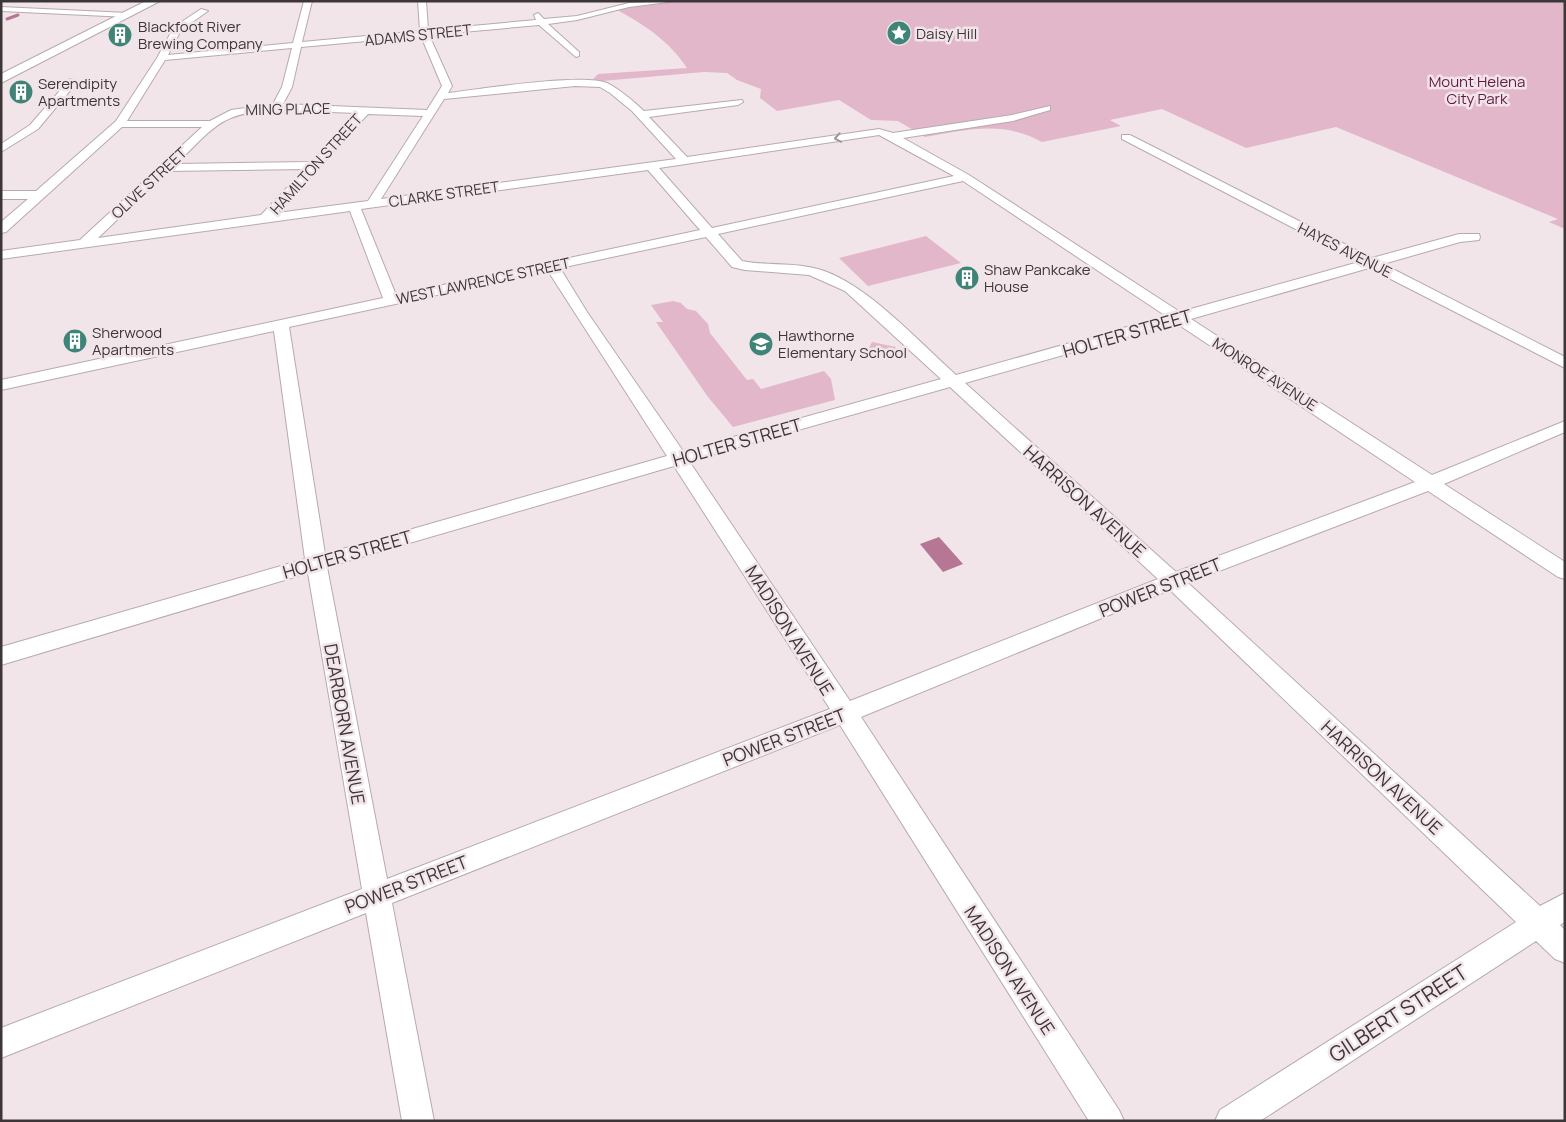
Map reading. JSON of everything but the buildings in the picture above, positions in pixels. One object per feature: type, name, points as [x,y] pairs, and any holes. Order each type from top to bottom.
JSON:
[{"type":"street","points":[[1,79],[155,1]]},
{"type":"street","points":[[276,107],[287,87],[308,1]]},
{"type":"street","name":"ADAMS STREET","points":[[162,58],[577,18],[629,5],[672,1]]},
{"type":"street","points":[[372,204],[430,113],[443,96],[447,86],[424,34],[421,3]]},
{"type":"street","points":[[1,9],[128,15]]},
{"type":"street","points":[[1,230],[119,124],[131,109],[177,29],[204,11]]},
{"type":"street","points":[[538,13],[541,22],[576,54]]},
{"type":"street","points":[[1,149],[34,127],[73,81]]},
{"type":"street","points":[[443,96],[596,83],[617,92],[684,160]]},
{"type":"street","points":[[639,114],[738,102]]},
{"type":"street","name":"MING PLACE","points":[[212,124],[226,114],[236,110],[276,107],[430,113]]},
{"type":"street","name":"CLARKE STREET","points":[[1,256],[650,166],[879,132],[890,134],[1013,118],[1046,108]]},
{"type":"street","name":"HAMILTON STREET","points":[[266,218],[366,110]]},
{"type":"street","points":[[119,124],[212,124]]},
{"type":"street","name":"OLIVE STREET","points":[[85,243],[212,124]]},
{"type":"street","name":"MONROE AVENUE","points":[[890,134],[965,177],[1565,572]]},
{"type":"street","name":"HAYES AVENUE","points":[[1126,138],[1565,363]]},
{"type":"street","points":[[165,168],[314,165]]},
{"type":"street","name":"HARRISON AVENUE","points":[[650,166],[738,264],[745,266],[797,267],[838,281],[850,288],[1173,581],[1565,949]]},
{"type":"street","name":"WEST LAWRENCE STREET","points":[[1,386],[965,177]]},
{"type":"street","points":[[1,195],[40,195]]},
{"type":"street","points":[[354,206],[391,301]]},
{"type":"street","name":"HOLTER STREET","points":[[1,656],[679,458],[1459,238],[1474,237]]},
{"type":"street","name":"MADISON AVENUE","points":[[552,266],[580,312],[679,458],[1108,1121]]},
{"type":"street","name":"DEARBORN AVENUE","points":[[281,325],[316,563],[375,896],[418,1121]]},
{"type":"street","name":"POWER STREET","points":[[1,1043],[844,714],[1173,581],[1430,483],[1565,426]]},
{"type":"street","name":"GILBERT STREET","points":[[1231,1121],[1565,906]]},
{"type":"green space","name":"Mount Helena City Park","points":[[690,1],[1565,1],[1565,229],[1549,222],[1558,219],[1336,127],[1246,148],[1162,109],[1110,120],[1121,126],[1042,142],[1027,135],[998,129],[970,130],[925,137],[898,121],[871,120],[839,100],[777,111],[760,98],[761,89],[737,80],[727,73],[704,72],[602,81],[593,79],[598,74],[687,68],[664,41],[615,9]]},
{"type":"green space","points":[[926,236],[961,263],[868,286],[839,258]]},
{"type":"green space","points":[[673,301],[681,303],[687,309],[696,311],[708,324],[710,333],[747,380],[753,379],[761,389],[824,371],[831,379],[835,400],[733,427],[708,397],[656,322],[663,322],[651,305]]},
{"type":"green space","points":[[872,342],[896,347],[890,358],[866,354]]},
{"type":"shaded area","points":[[939,537],[963,564],[943,572],[920,544]]},
{"type":"waterway","points":[[7,19],[18,15]]},
{"type":"place","name":"Daisy Hill","points":[[899,33]]},
{"type":"place","name":"Blackfoot River Brewing Company","points":[[120,35]]},
{"type":"place","name":"Serendipity Apartments","points":[[21,92]]},
{"type":"place","name":"Shaw Pankcake House","points":[[967,278]]},
{"type":"place","name":"Sherwood Apartments","points":[[75,341]]},
{"type":"place","name":"Hawthorne Elementary School","points":[[761,344]]}]
